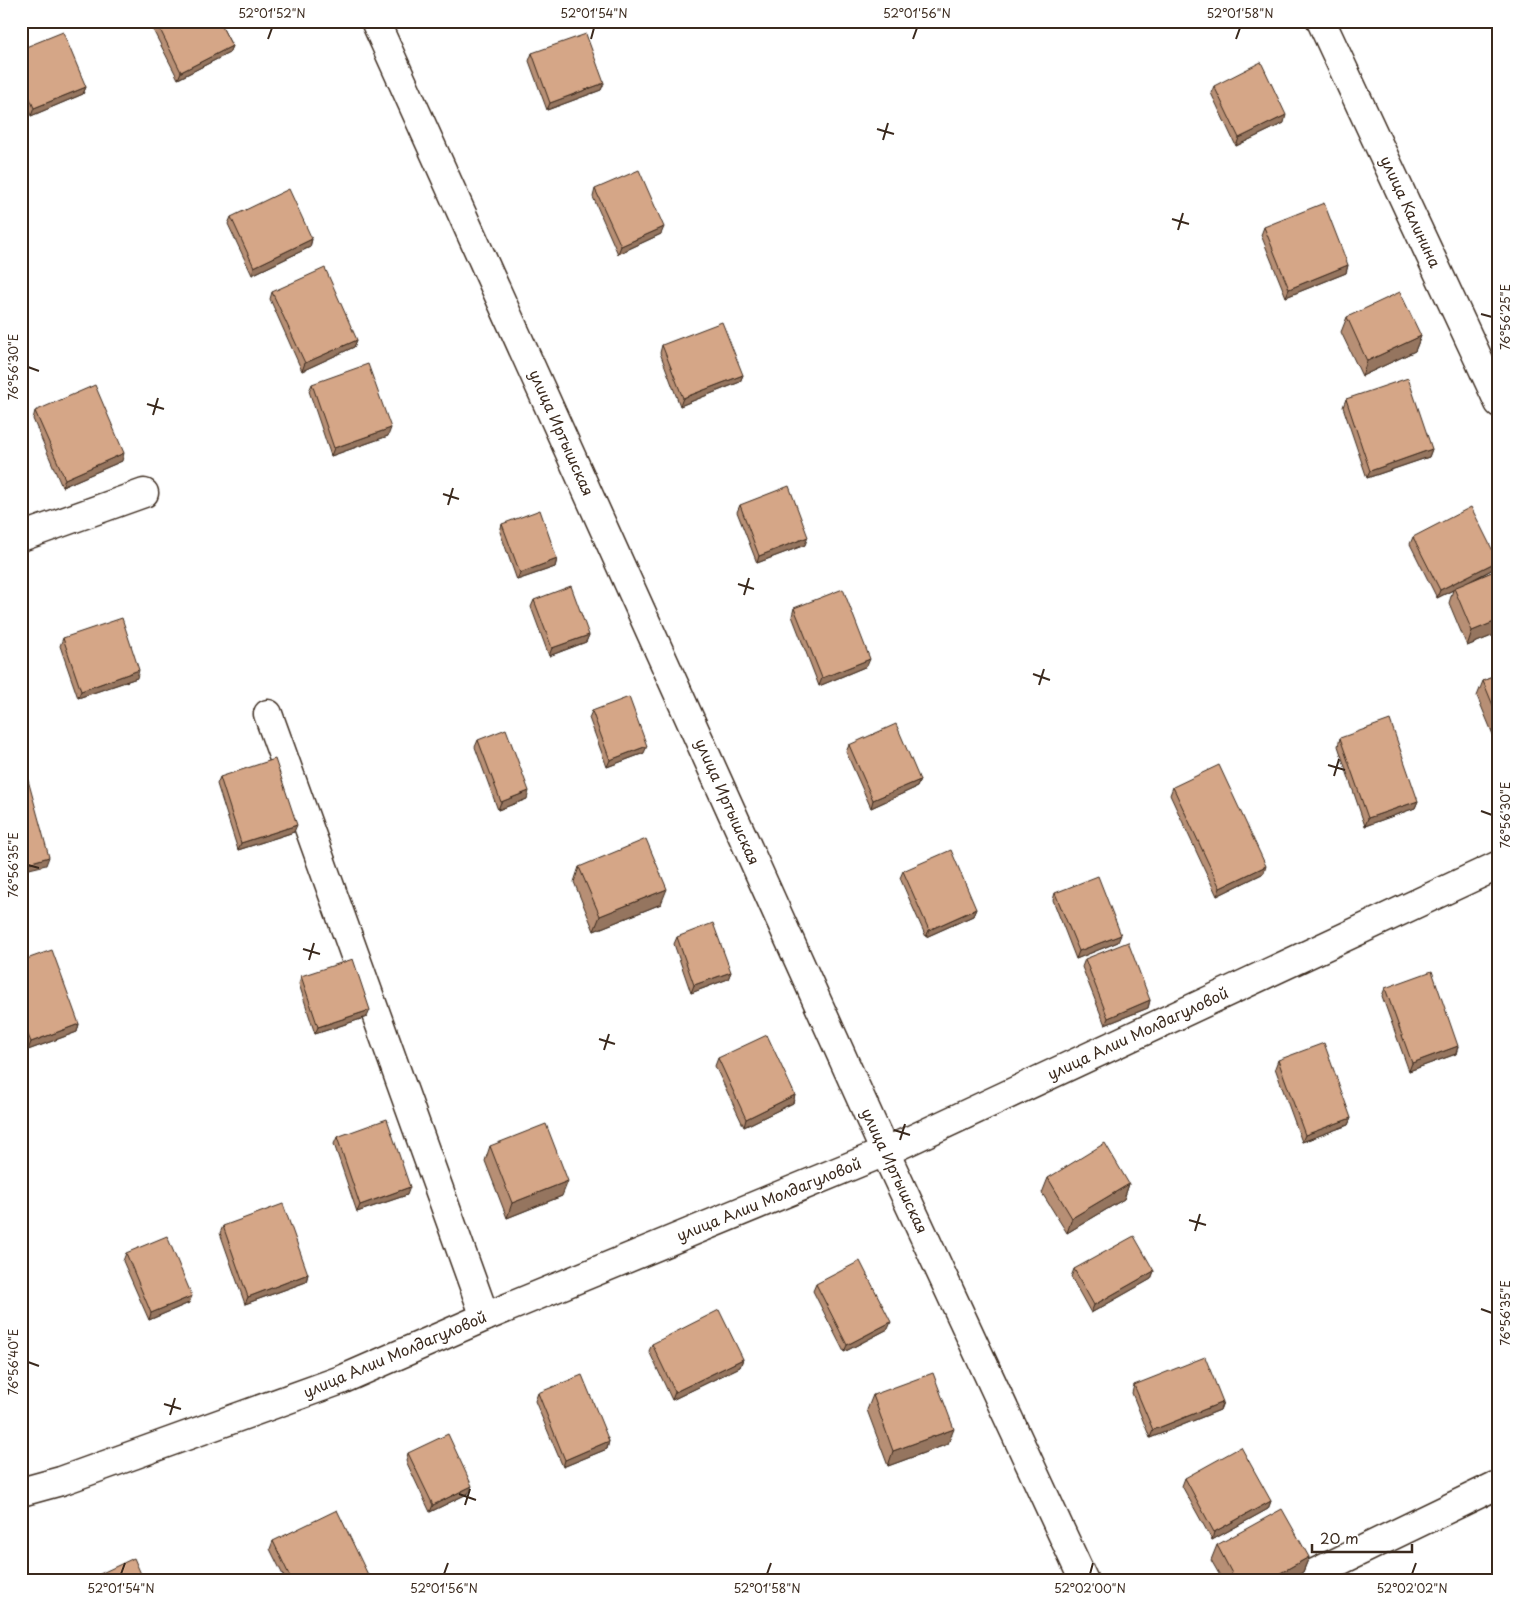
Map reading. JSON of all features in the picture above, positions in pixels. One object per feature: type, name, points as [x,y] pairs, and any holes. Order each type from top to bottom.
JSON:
[{"type":"street","name":"улица Иртышская","points":[[375,21],[1077,1579]]},
{"type":"street","name":"улица Калинина","points":[[1321,21],[1499,403]]},
{"type":"street","points":[[21,537],[144,493]]},
{"type":"street","points":[[268,714],[485,1317]]},
{"type":"street","name":"улица Алии Молдагуловой","points":[[21,1492],[61,1481],[341,1380],[485,1317],[885,1152],[1499,866]]},
{"type":"street","points":[[1298,1581],[1495,1486]]},
{"type":"building","points":[[156,21],[219,21],[232,46],[181,72]]},
{"type":"building","points":[[63,32],[86,87],[34,108],[21,77],[21,49]]},
{"type":"building","points":[[586,34],[604,83],[550,103],[532,53]]},
{"type":"building","points":[[1261,62],[1286,115],[1239,138],[1214,86]]},
{"type":"building","points":[[639,170],[664,227],[621,246],[595,189]]},
{"type":"building","points":[[289,189],[312,239],[254,267],[231,217]]},
{"type":"building","points":[[1324,203],[1348,265],[1289,289],[1264,227]]},
{"type":"building","points":[[325,268],[357,340],[305,363],[272,292]]},
{"type":"building","points":[[1400,292],[1421,336],[1367,361],[1347,317]]},
{"type":"building","points":[[722,322],[743,375],[683,398],[662,345]]},
{"type":"building","points":[[368,364],[391,428],[334,448],[312,384]]},
{"type":"building","points":[[1408,378],[1432,449],[1370,471],[1346,399]]},
{"type":"building","points":[[95,385],[124,453],[65,479],[35,411]]},
{"type":"building","points":[[789,486],[808,537],[759,556],[740,505]]},
{"type":"building","points":[[1471,507],[1498,561],[1440,590],[1413,537]]},
{"type":"building","points":[[540,510],[557,559],[520,573],[502,524]]},
{"type":"building","points":[[1499,569],[1499,620],[1472,631],[1454,588]]},
{"type":"building","points":[[571,586],[589,635],[552,648],[534,600]]},
{"type":"building","points":[[843,589],[870,659],[822,678],[794,608]]},
{"type":"building","points":[[122,618],[139,670],[81,691],[63,638]]},
{"type":"building","points":[[1499,674],[1499,720],[1483,681]]},
{"type":"building","points":[[629,697],[647,746],[610,760],[592,711]]},
{"type":"building","points":[[1390,720],[1418,801],[1368,818],[1340,738]]},
{"type":"building","points":[[896,724],[920,780],[873,800],[849,745]]},
{"type":"building","points":[[506,729],[529,791],[501,802],[478,740]]},
{"type":"building","points":[[275,759],[297,825],[241,843],[220,777]]},
{"type":"building","points":[[1219,765],[1266,866],[1220,888],[1173,787]]},
{"type":"building","points":[[28,780],[49,857],[21,865],[21,782]]},
{"type":"building","points":[[646,839],[667,889],[600,916],[579,867]]},
{"type":"building","points":[[951,850],[976,909],[929,930],[903,871]]},
{"type":"building","points":[[1098,876],[1121,935],[1079,951],[1055,893]]},
{"type":"building","points":[[713,923],[731,972],[694,985],[677,937]]},
{"type":"building","points":[[1128,942],[1150,1000],[1108,1018],[1085,959]]},
{"type":"building","points":[[52,950],[79,1024],[31,1042],[21,1018],[21,961]]},
{"type":"building","points":[[353,959],[370,1010],[318,1027],[301,976]]},
{"type":"building","points":[[1432,971],[1458,1046],[1412,1063],[1385,988]]},
{"type":"building","points":[[767,1035],[795,1095],[746,1119],[718,1058]]},
{"type":"building","points":[[1324,1043],[1351,1118],[1305,1135],[1278,1060]]},
{"type":"building","points":[[387,1119],[410,1187],[360,1205],[337,1137]]},
{"type":"building","points":[[546,1124],[568,1181],[512,1203],[490,1146]]},
{"type":"building","points":[[1105,1143],[1129,1184],[1072,1218],[1048,1178]]},
{"type":"building","points":[[283,1204],[308,1274],[248,1297],[223,1226]]},
{"type":"building","points":[[167,1236],[192,1296],[151,1313],[126,1253]]},
{"type":"building","points":[[1134,1236],[1154,1271],[1094,1305],[1074,1269]]},
{"type":"building","points":[[860,1261],[891,1322],[847,1345],[816,1284]]},
{"type":"building","points":[[719,1310],[743,1359],[675,1392],[652,1344]]},
{"type":"building","points":[[1205,1357],[1223,1402],[1153,1430],[1134,1385]]},
{"type":"building","points":[[933,1373],[954,1429],[893,1451],[873,1395]]},
{"type":"building","points":[[582,1375],[609,1441],[565,1460],[538,1393]]},
{"type":"building","points":[[448,1434],[472,1486],[433,1505],[408,1453]]},
{"type":"building","points":[[1241,1447],[1271,1501],[1214,1532],[1185,1478]]},
{"type":"building","points":[[1282,1509],[1309,1557],[1266,1581],[1236,1581],[1217,1545]]},
{"type":"building","points":[[337,1510],[371,1581],[292,1581],[273,1541]]},
{"type":"building","points":[[134,1558],[144,1581],[85,1581]]}]
